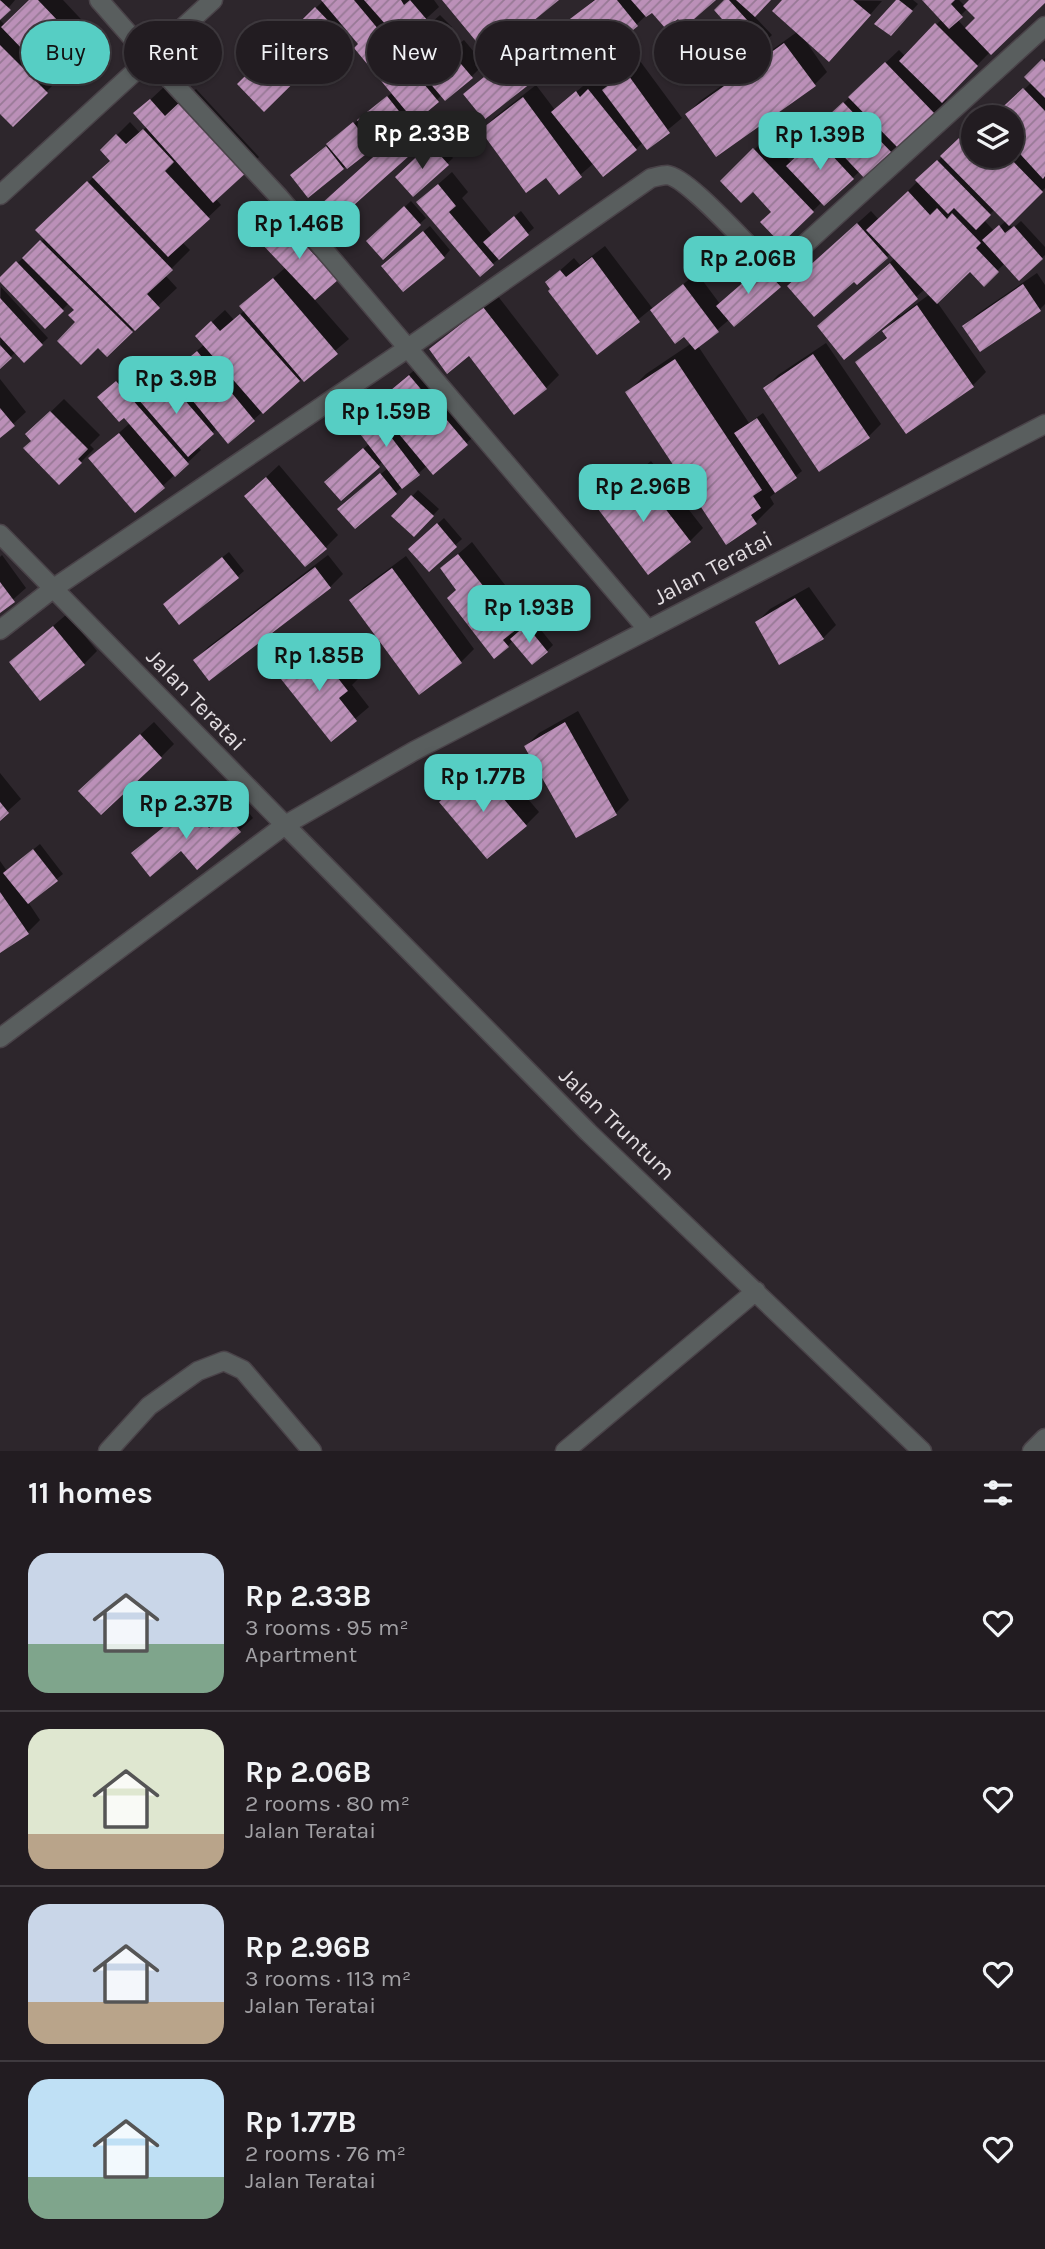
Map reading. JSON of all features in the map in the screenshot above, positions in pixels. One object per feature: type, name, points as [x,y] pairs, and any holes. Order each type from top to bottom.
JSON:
[{"type":"street","points":[[99,0],[124,28]]},
{"type":"street","points":[[190,21],[213,0]]},
{"type":"street","points":[[0,630],[54,588],[408,348],[651,178],[666,175],[676,177],[692,189],[767,262],[784,260],[814,236],[1045,26]]},
{"type":"street","points":[[0,195],[124,82]]},
{"type":"street","points":[[174,84],[279,197],[648,630]]},
{"type":"street","name":"Jalan Teratai","points":[[0,534],[285,825],[414,751],[1045,424]]},
{"type":"street","points":[[0,1038],[285,825]]},
{"type":"street","name":"Jalan Truntum","points":[[285,825],[588,1132],[922,1451]]},
{"type":"street","points":[[565,1451],[756,1291]]},
{"type":"street","points":[[108,1451],[149,1406],[198,1371],[225,1361],[243,1370],[312,1451]]},
{"type":"street","points":[[1032,1451],[1045,1438]]},
{"type":"building","points":[[0,0],[11,10],[0,20]]},
{"type":"building","points":[[29,0],[38,0],[58,21],[21,21],[21,48],[1,27]]},
{"type":"building","points":[[321,0],[354,0],[372,21],[367,21],[367,64],[354,48],[358,44],[353,38],[353,21],[339,21]]},
{"type":"building","points":[[364,0],[401,0],[404,5],[410,0],[428,21],[383,21]]},
{"type":"building","points":[[442,0],[559,0],[533,21],[475,21],[475,40]]},
{"type":"building","points":[[595,0],[617,0],[634,21],[567,21]]},
{"type":"building","points":[[631,0],[716,0],[692,21],[659,21],[652,13],[646,17]]},
{"type":"building","points":[[724,0],[729,0],[748,21],[724,21],[714,10]]},
{"type":"building","points":[[736,0],[771,0],[755,17]]},
{"type":"building","points":[[782,0],[853,0],[871,15],[829,62],[772,11]]},
{"type":"building","points":[[896,0],[913,11],[891,36],[874,24]]},
{"type":"building","points":[[922,0],[955,0],[951,4],[963,17],[949,29]]},
{"type":"building","points":[[969,0],[1045,0],[1045,3],[991,55],[965,28],[975,18],[963,6]]},
{"type":"building","points":[[315,7],[328,21],[301,21]]},
{"type":"building","points":[[935,23],[978,66],[942,103],[899,61]]},
{"type":"building","points":[[784,43],[816,86],[716,157],[685,114],[727,84],[771,84],[771,52]]},
{"type":"building","points":[[0,45],[21,66],[21,84],[39,84],[48,93],[13,127],[0,114]]},
{"type":"building","points":[[1042,59],[1045,62],[1045,98],[1024,77]]},
{"type":"building","points":[[885,62],[935,114],[899,149],[848,97]]},
{"type":"building","points":[[461,64],[473,78],[445,101],[431,84],[461,84]]},
{"type":"building","points":[[237,84],[292,84],[264,112]]},
{"type":"building","points":[[384,84],[424,84],[439,102],[415,122]]},
{"type":"building","points":[[475,84],[530,84],[484,120],[463,94]]},
{"type":"building","points":[[610,84],[635,84],[670,133],[647,150],[602,90]]},
{"type":"building","points":[[1023,88],[1045,111],[1043,179],[1024,158],[1024,105],[1005,105]]},
{"type":"building","points":[[588,89],[637,150],[603,177],[551,112],[576,91],[580,97]]},
{"type":"building","points":[[387,96],[406,120],[377,144],[357,120]]},
{"type":"building","points":[[523,97],[582,177],[559,195],[546,178],[526,193],[480,130]]},
{"type":"building","points":[[150,99],[165,116],[182,100],[248,171],[213,203],[133,113]]},
{"type":"building","points":[[843,102],[894,155],[867,181],[816,127]]},
{"type":"building","points":[[353,122],[374,148],[347,169],[326,144]]},
{"type":"building","points":[[143,129],[174,162],[165,171],[210,219],[168,257],[92,177],[110,161],[100,150],[116,134],[126,144]]},
{"type":"building","points":[[402,131],[418,148],[326,230],[311,213]]},
{"type":"building","points":[[816,138],[854,179],[824,206],[786,166]]},
{"type":"building","points":[[959,138],[961,168],[1020,168],[1043,192],[1009,226],[940,156]]},
{"type":"building","points":[[430,144],[449,165],[413,197],[395,177]]},
{"type":"building","points":[[326,146],[344,169],[308,198],[290,175]]},
{"type":"building","points":[[753,148],[814,212],[781,244],[760,222],[771,212],[753,192],[741,203],[720,181]]},
{"type":"building","points":[[937,160],[991,215],[976,230],[954,208],[948,214],[915,180]]},
{"type":"building","points":[[87,181],[173,270],[147,294],[160,308],[135,331],[35,230]]},
{"type":"building","points":[[438,184],[456,206],[449,212],[494,265],[480,277],[416,202]]},
{"type":"building","points":[[908,191],[930,215],[937,208],[947,219],[952,213],[981,243],[976,248],[999,272],[984,287],[970,272],[937,304],[866,230]]},
{"type":"building","points":[[404,206],[421,225],[383,260],[366,241]]},
{"type":"building","points":[[514,216],[529,235],[499,260],[483,242]]},
{"type":"building","points":[[283,221],[338,280],[315,300],[260,242]]},
{"type":"building","points":[[857,223],[888,258],[857,285],[854,282],[814,317],[787,286]]},
{"type":"building","points":[[999,225],[1005,233],[1014,226],[1043,259],[1019,281],[982,240]]},
{"type":"building","points":[[423,231],[445,258],[403,292],[381,266]]},
{"type":"building","points":[[40,240],[133,332],[107,357],[98,348],[81,365],[57,341],[75,322],[68,315],[74,310],[22,258]]},
{"type":"building","points":[[592,257],[640,322],[597,355],[548,291],[550,289],[545,282],[560,270],[566,277]]},
{"type":"building","points":[[16,261],[64,311],[45,329],[0,282],[0,277]]},
{"type":"building","points":[[890,263],[918,299],[844,360],[817,326]]},
{"type":"building","points":[[762,266],[781,287],[734,327],[716,306]]},
{"type":"building","points":[[273,278],[338,354],[304,382],[239,306]]},
{"type":"building","points":[[683,284],[719,332],[695,350],[684,337],[675,344],[650,310]]},
{"type":"building","points":[[1023,284],[1041,311],[980,352],[962,326]]},
{"type":"building","points":[[0,298],[43,345],[24,363],[0,337]]},
{"type":"building","points":[[917,305],[974,387],[906,434],[855,362],[887,338],[882,331]]},
{"type":"building","points":[[483,307],[547,389],[514,415],[469,356],[447,374],[429,349]]},
{"type":"building","points":[[240,314],[300,381],[263,414],[195,336],[211,321],[220,331]]},
{"type":"building","points":[[0,345],[12,358],[0,369]]},
{"type":"building","points":[[197,351],[255,421],[228,444],[170,373]]},
{"type":"building","points":[[813,354],[870,438],[819,472],[763,388]]},
{"type":"building","points":[[675,359],[762,490],[753,496],[761,508],[751,515],[757,524],[726,545],[625,392]]},
{"type":"building","points":[[409,375],[468,445],[433,475],[374,404]]},
{"type":"building","points":[[164,376],[214,434],[188,457],[138,399]]},
{"type":"building","points":[[116,381],[189,464],[175,477],[124,418],[119,422],[97,397]]},
{"type":"building","points":[[0,408],[15,426],[0,438]]},
{"type":"building","points":[[369,408],[420,475],[402,489],[351,422]]},
{"type":"building","points":[[50,411],[88,449],[78,459],[82,463],[59,485],[23,448],[31,441],[25,434]]},
{"type":"building","points":[[757,418],[797,478],[775,493],[734,433]]},
{"type":"building","points":[[119,433],[165,488],[135,513],[88,458]]},
{"type":"building","points":[[363,448],[380,467],[341,501],[324,482]]},
{"type":"building","points":[[637,472],[691,542],[648,575],[595,505]]},
{"type":"building","points":[[380,473],[397,494],[355,529],[337,509]]},
{"type":"building","points":[[266,477],[327,549],[305,567],[244,496]]},
{"type":"building","points":[[411,495],[434,516],[414,537],[391,516]]},
{"type":"building","points":[[437,523],[457,547],[429,572],[408,549]]},
{"type":"building","points":[[458,554],[517,629],[503,640],[509,647],[494,659],[447,598],[456,590],[440,568]]},
{"type":"building","points":[[222,557],[239,578],[179,625],[163,604]]},
{"type":"building","points":[[315,567],[331,588],[209,681],[193,660]]},
{"type":"building","points":[[392,568],[462,663],[419,695],[349,600]]},
{"type":"building","points":[[0,582],[15,602],[0,613]]},
{"type":"building","points":[[795,598],[824,639],[779,665],[755,622]]},
{"type":"building","points":[[526,625],[548,652],[532,665],[510,639]]},
{"type":"building","points":[[53,626],[85,665],[40,701],[9,662]]},
{"type":"building","points":[[313,646],[348,691],[339,698],[357,721],[331,742],[277,674]]},
{"type":"building","points":[[565,722],[617,815],[576,838],[524,746]]},
{"type":"building","points":[[140,734],[162,758],[101,815],[78,791]]},
{"type":"building","points":[[478,769],[527,826],[487,859],[439,802]]},
{"type":"building","points":[[0,802],[9,813],[0,821]]},
{"type":"building","points":[[190,806],[209,828],[226,814],[241,832],[197,870],[181,851],[150,877],[131,853]]},
{"type":"building","points":[[33,849],[58,881],[28,904],[3,873]]},
{"type":"building","points":[[0,892],[29,934],[0,953]]}]
